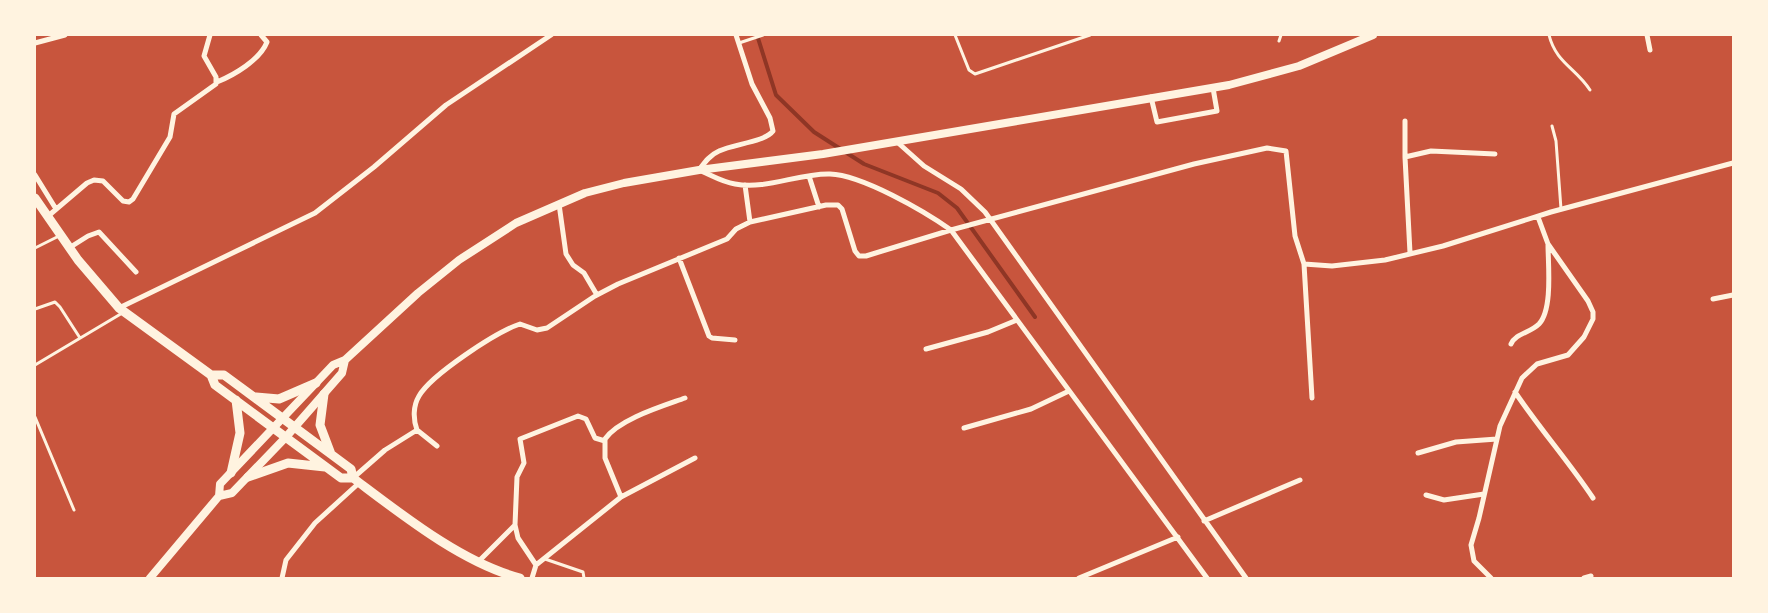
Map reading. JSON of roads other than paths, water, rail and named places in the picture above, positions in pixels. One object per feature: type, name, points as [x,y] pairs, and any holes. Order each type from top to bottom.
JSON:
[{"type":"main road","points":[[35,198],[60,236],[102,290],[122,310],[211,375],[215,385],[341,478],[356,480],[478,563],[512,577]]},
{"type":"main road","points":[[211,375],[224,375],[351,470],[356,480]]},
{"type":"main road","points":[[253,396],[279,398],[316,383]]},
{"type":"main road","points":[[324,394],[320,424],[332,455]]},
{"type":"main road","points":[[231,473],[240,433],[236,400]]},
{"type":"main road","points":[[248,477],[288,464],[327,467]]},
{"type":"street","points":[[35,43],[65,35]]},
{"type":"street","points":[[210,35],[204,56],[217,82]]},
{"type":"street","points":[[47,216],[87,183],[94,180],[103,181],[123,201],[129,202],[133,199],[170,137],[175,113],[217,82],[227,78],[248,64],[264,48],[267,42],[262,35]]},
{"type":"street","points":[[122,310],[315,214],[374,167],[446,105],[551,35]]},
{"type":"street","points":[[699,170],[707,159],[717,152],[732,145],[768,136],[773,131],[770,118],[752,84],[736,35]]},
{"type":"street","points":[[150,578],[219,496],[220,484],[272,427],[333,365],[345,360],[418,293],[459,260],[509,227],[559,204],[604,187],[699,170],[823,154],[1212,88],[1299,66],[1373,35]]},
{"type":"street","points":[[1646,35],[1650,50]]},
{"type":"street","points":[[1151,98],[1157,122],[1217,111],[1212,88]]},
{"type":"street","points":[[1405,121],[1410,254]]},
{"type":"street","points":[[896,141],[924,166],[961,189],[981,207],[989,221],[1246,578]]},
{"type":"street","points":[[437,446],[417,430],[415,406],[422,392],[471,351],[520,324],[537,330],[547,328],[598,295],[727,238],[736,229],[750,222],[819,206],[840,206],[856,251],[862,256],[953,229],[989,221],[1194,164],[1267,148],[1286,151],[1295,236],[1304,264],[1312,398]]},
{"type":"street","points":[[1405,157],[1431,151],[1495,154]]},
{"type":"street","points":[[1304,264],[1332,266],[1410,254],[1733,163]]},
{"type":"street","points":[[699,170],[725,182],[745,185],[830,174],[860,181],[953,229],[1017,320],[1207,578]]},
{"type":"street","points":[[35,175],[56,208]]},
{"type":"street","points":[[809,176],[819,206]]},
{"type":"street","points":[[745,185],[750,222]]},
{"type":"street","points":[[559,204],[566,254],[573,265],[584,273],[598,295]]},
{"type":"street","points":[[1491,578],[1474,560],[1470,545],[1497,439],[1515,392],[1522,378],[1537,364],[1563,357],[1574,350],[1590,328],[1593,319],[1593,312],[1588,301],[1548,244],[1538,217]]},
{"type":"street","points":[[69,248],[88,236],[99,232],[136,272]]},
{"type":"street","points":[[1511,344],[1518,336],[1538,325],[1543,319],[1548,290],[1548,244]]},
{"type":"street","points":[[679,258],[709,336],[712,338],[735,340]]},
{"type":"street","points":[[1712,299],[1733,295]]},
{"type":"street","points":[[926,349],[988,332],[1017,320]]},
{"type":"street","points":[[219,496],[232,493],[286,437],[342,373],[345,360]]},
{"type":"street","points":[[964,428],[1031,409],[1070,391]]},
{"type":"street","points":[[1515,392],[1548,439],[1564,455],[1593,498]]},
{"type":"street","points":[[621,497],[605,458],[605,441],[614,430],[643,414],[685,398]]},
{"type":"street","points":[[536,565],[518,538],[515,525],[517,478],[524,463],[520,442],[522,438],[578,416],[586,419],[595,438],[605,441]]},
{"type":"street","points":[[282,578],[286,560],[314,522],[385,450],[417,430]]},
{"type":"street","points":[[1418,452],[1456,442],[1497,439]]},
{"type":"street","points":[[532,578],[536,565],[621,497],[695,458]]},
{"type":"street","points":[[1204,521],[1300,480]]},
{"type":"street","points":[[1426,495],[1444,500],[1484,494]]},
{"type":"street","points":[[478,563],[515,525]]},
{"type":"street","points":[[1080,578],[1178,537]]},
{"type":"street","points":[[1584,578],[1590,576]]},
{"type":"lane","points":[[738,43],[763,35]]},
{"type":"lane","points":[[955,35],[969,70],[975,74],[1090,35]]},
{"type":"lane","points":[[1279,41],[1281,35]]},
{"type":"lane","points":[[1549,35],[1551,44],[1562,63],[1581,77],[1590,90]]},
{"type":"lane","points":[[1552,126],[1561,210]]},
{"type":"lane","points":[[35,248],[60,236]]},
{"type":"lane","points":[[35,309],[55,302],[80,338]]},
{"type":"lane","points":[[35,365],[122,310]]},
{"type":"lane","points":[[35,417],[74,510]]},
{"type":"lane","points":[[544,558],[583,572],[584,578]]},
{"type":"waterway","points":[[757,35],[776,95],[814,132],[864,164],[938,193],[957,208],[1035,317]]}]
